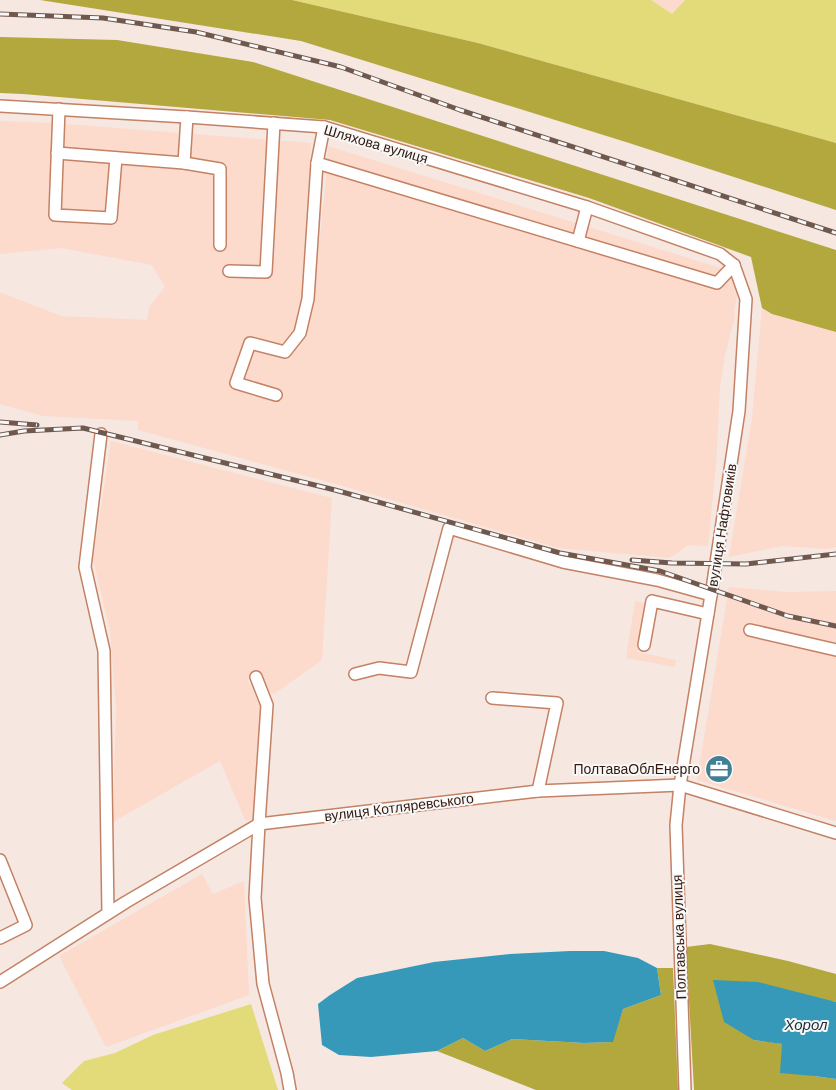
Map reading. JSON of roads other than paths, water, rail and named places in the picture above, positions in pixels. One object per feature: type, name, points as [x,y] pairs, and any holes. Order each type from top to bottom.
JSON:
[{"type":"street","name":"Шляхова вулиця","points":[[0,106],[187,116],[324,127],[587,207],[720,254],[734,264]]},
{"type":"street","points":[[59,109],[55,214],[111,218],[116,158]]},
{"type":"street","points":[[184,163],[187,116]]},
{"type":"street","points":[[229,271],[266,272],[274,123]]},
{"type":"street","points":[[276,395],[236,383],[250,343],[285,352],[300,333],[308,299],[318,163],[324,127]]},
{"type":"street","points":[[57,153],[184,163],[220,169],[220,245]]},
{"type":"street","points":[[318,163],[717,283],[734,264]]},
{"type":"street","points":[[578,241],[587,207]]},
{"type":"street","name":"вулиця Нафтовиків","points":[[680,785],[739,411],[746,299],[734,264]]},
{"type":"street","points":[[100,434],[85,567],[104,651],[108,913]]},
{"type":"street","points":[[355,674],[380,668],[411,672],[449,528],[563,562],[657,580],[711,595]]},
{"type":"street","points":[[644,646],[652,601],[708,614]]},
{"type":"street","points":[[750,630],[836,650]]},
{"type":"street","points":[[256,677],[267,705],[258,824],[255,898],[263,984],[287,1072],[290,1090]]},
{"type":"street","points":[[492,698],[557,704],[538,791]]},
{"type":"street","name":"вулиця Котляревського","points":[[0,982],[108,913],[258,824],[538,791],[680,785],[836,833]]},
{"type":"street","name":"Полтавська вулиця","points":[[680,785],[676,825],[685,1090]]},
{"type":"street","points":[[0,860],[26,926],[0,938]]},
{"type":"water","points":[[604,951],[638,958],[657,968],[661,995],[623,1009],[613,1042],[584,1043],[512,1039],[485,1051],[463,1038],[437,1051],[371,1057],[339,1055],[322,1045],[318,1004],[357,978],[434,962],[510,954]]},
{"type":"water","name":"Хорол","points":[[713,980],[758,982],[836,1002],[836,1079],[780,1073],[782,1044],[754,1040],[724,1022]]},
{"type":"railway","points":[[0,14],[103,18],[196,32],[341,67],[460,110],[836,233]]},
{"type":"railway","points":[[0,422],[37,425]]},
{"type":"railway","points":[[0,435],[24,431],[83,428],[335,490],[560,553],[660,571],[788,616],[836,626]]},
{"type":"railway","points":[[632,560],[672,563],[746,564],[836,554]]},
{"type":"place","name":"ПолтаваОблЕнерго","points":[[719,769]]}]
